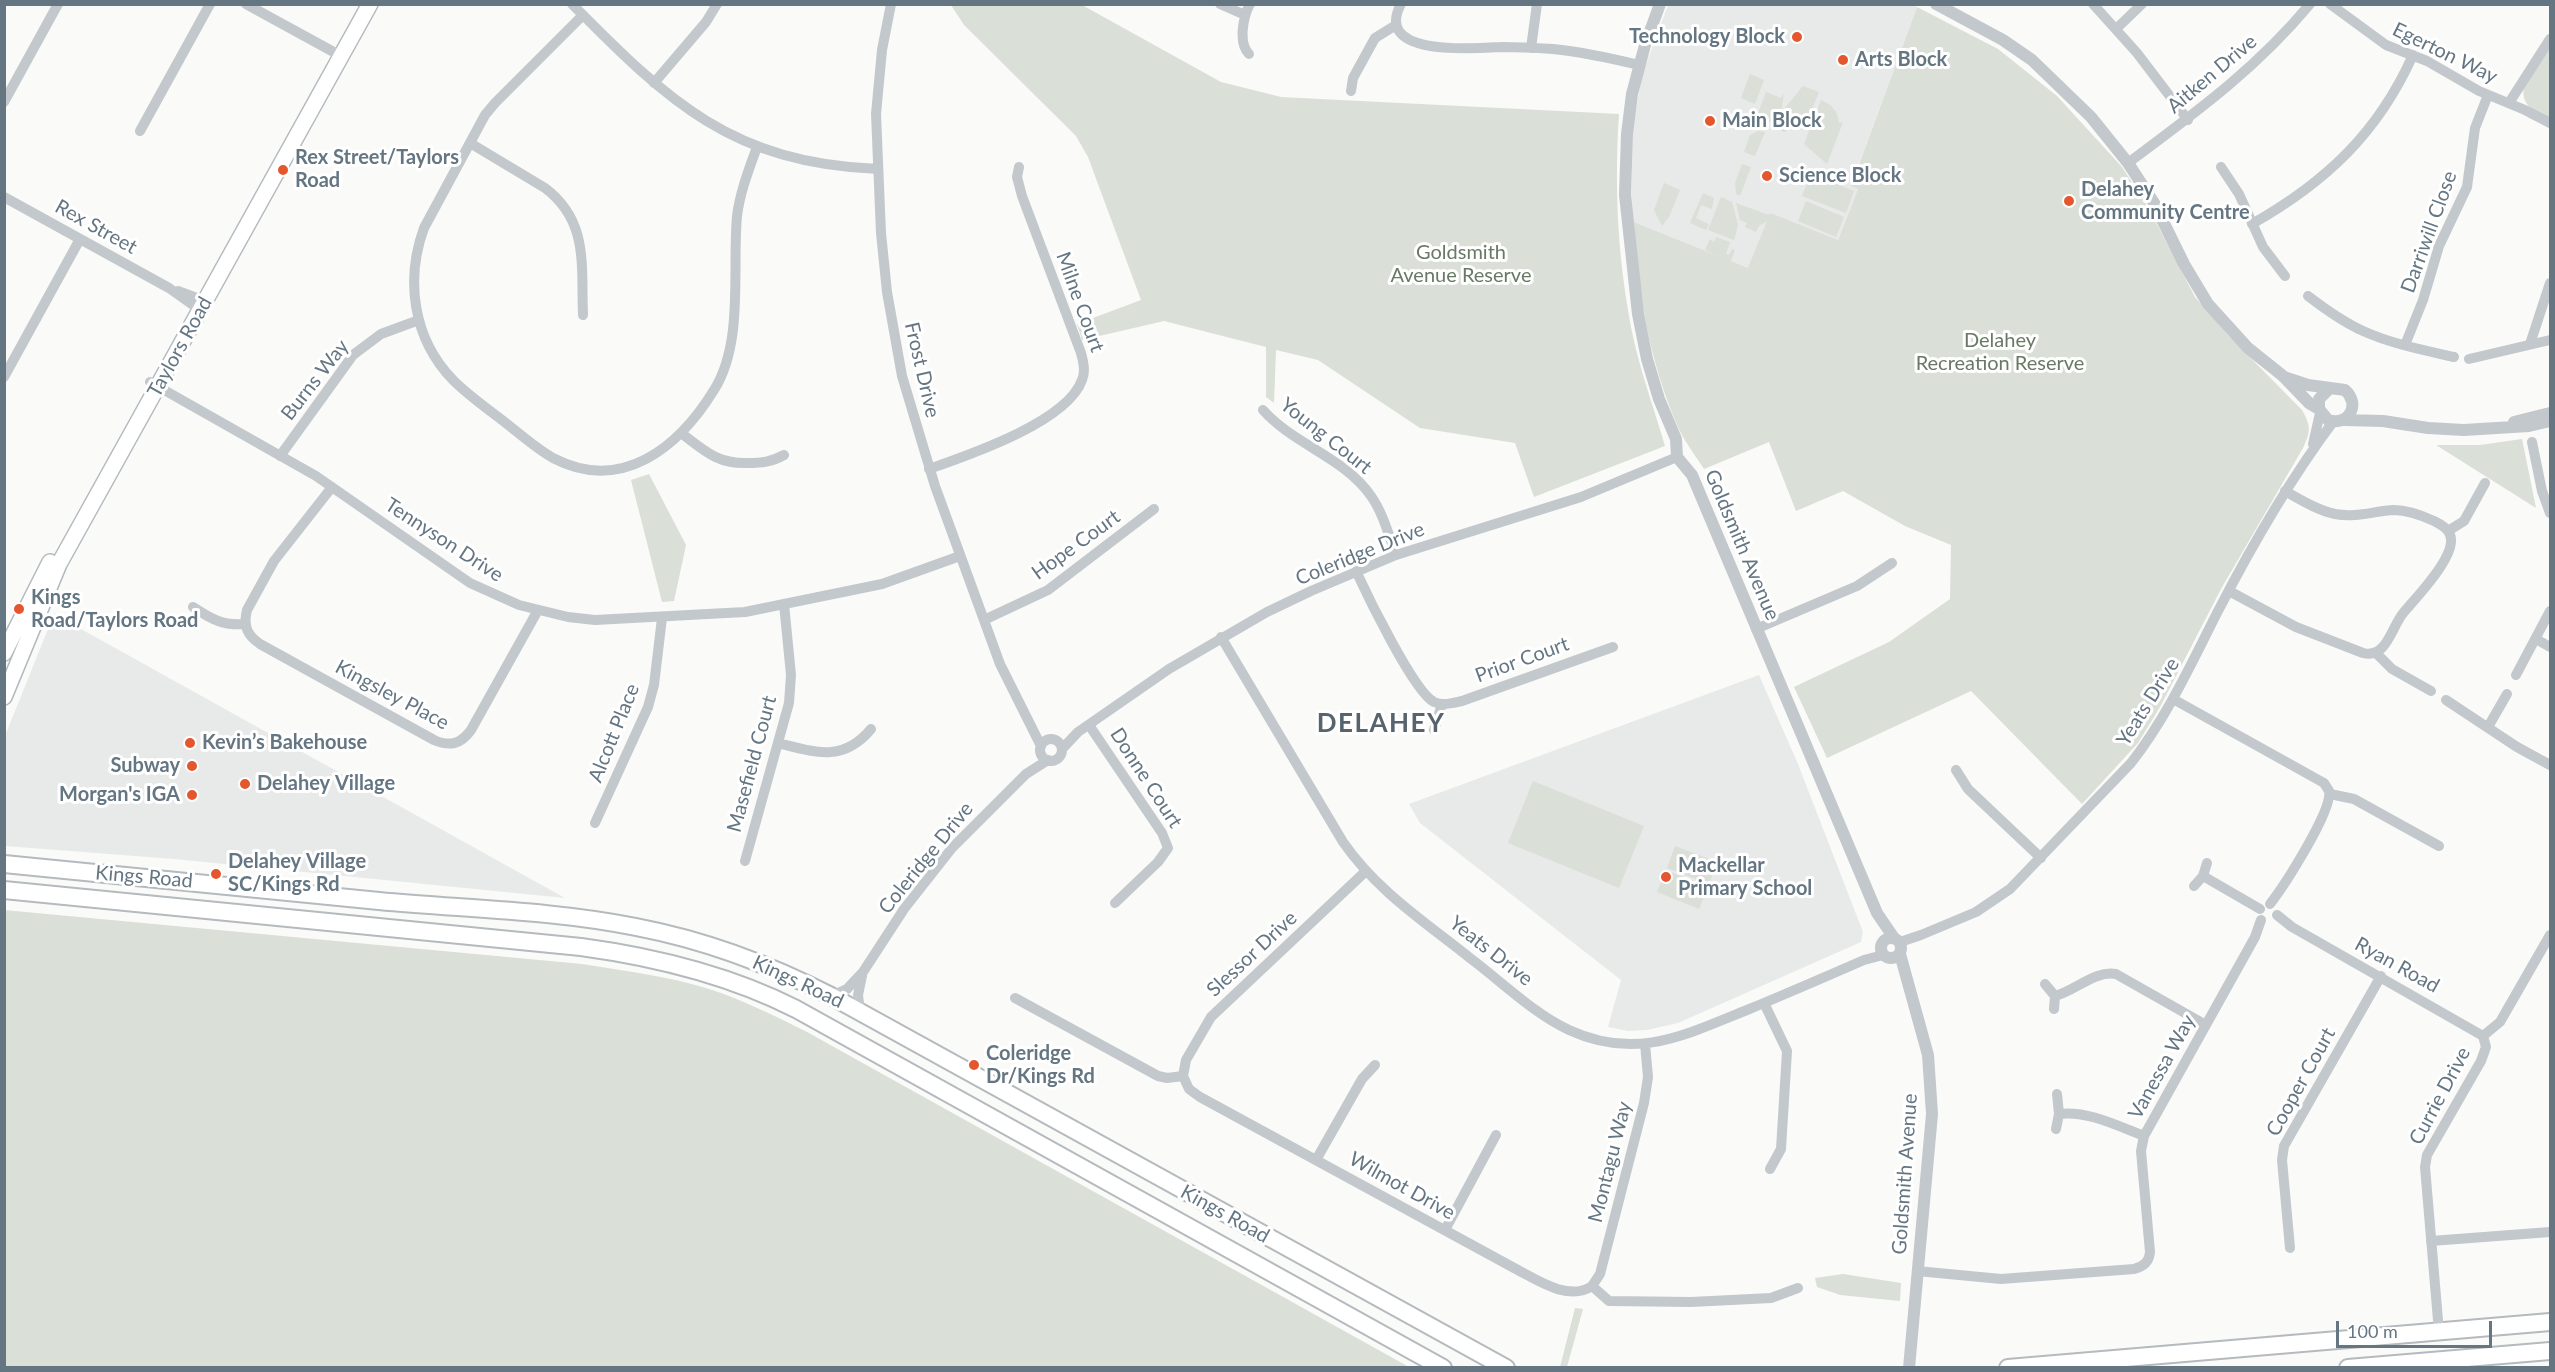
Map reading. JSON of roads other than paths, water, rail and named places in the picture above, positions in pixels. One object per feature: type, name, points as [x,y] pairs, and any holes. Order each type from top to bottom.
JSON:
[{"type":"main road","name":"Taylors Road","points":[[6,690],[59,564],[154,385],[337,54],[360,4]]},
{"type":"main road","name":"Taylors Road","points":[[337,54],[370,4]]},
{"type":"main road","name":"Taylors Road","points":[[4,653],[51,560],[154,385]]},
{"type":"main road","points":[[23,618],[32,614],[38,616]]},
{"type":"main road","name":"Kings Road","points":[[4,864],[603,921],[638,927],[715,947],[793,976],[860,1011],[1506,1368]]},
{"type":"main road","name":"Kings Road","points":[[4,890],[592,948],[647,957],[726,979],[796,1009],[1443,1368]]},
{"type":"main road","points":[[4,900],[106,900]]},
{"type":"main road","points":[[2008,1368],[2550,1322]]},
{"type":"main road","points":[[2348,1368],[2550,1351]]},
{"type":"street","points":[[4,102],[58,4]]},
{"type":"street","points":[[140,131],[210,4]]},
{"type":"street","points":[[246,4],[337,54]]},
{"type":"street","points":[[572,4],[654,83],[698,118],[757,147],[815,163],[878,169]]},
{"type":"street","points":[[654,83],[706,21],[717,4]]},
{"type":"street","name":"Frost Drive","points":[[891,4],[878,80],[876,114],[886,280],[894,337],[905,386],[929,469],[960,556],[1008,684],[1030,723],[1050,745],[1048,760]]},
{"type":"street","points":[[1220,4],[1248,10],[1243,39],[1245,50],[1249,54]]},
{"type":"street","points":[[1401,4],[1396,16],[1396,25],[1402,34],[1437,49],[1532,48],[1581,52],[1639,65]]},
{"type":"street","points":[[1532,48],[1537,4]]},
{"type":"street","name":"Goldsmith Avenue","points":[[1660,4],[1639,65],[1629,115],[1625,166],[1629,244],[1647,359],[1659,399],[1676,439],[1677,457],[1692,475],[1908,986],[1928,1055],[1932,1105],[1929,1159],[1909,1368]]},
{"type":"street","points":[[1936,4],[1993,34],[2032,60],[2091,117],[2128,163],[2154,203],[2184,264],[2208,304],[2242,343],[2283,376],[2293,389],[2320,411],[2338,421],[2383,421],[2436,429],[2529,426],[2550,422]]},
{"type":"street","points":[[2093,4],[2116,28],[2188,120]]},
{"type":"street","points":[[2116,28],[2142,4]]},
{"type":"street","name":"Aitken Drive","points":[[2128,163],[2188,120],[2258,61],[2310,4]]},
{"type":"street","name":"Egerton Way","points":[[2330,4],[2386,45],[2438,66],[2488,95],[2550,123]]},
{"type":"street","points":[[583,15],[495,103],[430,215],[418,243],[413,277],[419,320],[433,354],[452,379],[532,443],[562,462],[591,469],[620,468],[649,458],[661,451],[681,433],[713,392],[729,358],[739,203],[757,147]]},
{"type":"street","points":[[1351,91],[1353,78],[1375,38],[1396,25]]},
{"type":"street","points":[[2509,103],[2550,39]]},
{"type":"street","points":[[2252,224],[2284,206],[2316,183],[2355,147],[2387,105],[2413,55]]},
{"type":"street","name":"Darriwill Close","points":[[2404,345],[2423,300],[2439,246],[2467,187],[2475,128],[2488,95]]},
{"type":"street","points":[[470,143],[544,188],[556,197],[572,216],[580,247],[583,315]]},
{"type":"street","name":"Milne Court","points":[[929,469],[1013,437],[1071,397],[1083,378],[1081,353],[1020,189],[1017,177],[1019,167]]},
{"type":"street","points":[[2221,167],[2239,194],[2264,248],[2285,276]]},
{"type":"street","name":"Rex Street","points":[[4,197],[199,303]]},
{"type":"street","points":[[4,377],[80,239]]},
{"type":"street","points":[[2530,344],[2550,283]]},
{"type":"street","points":[[2308,296],[2339,319],[2362,331],[2404,345],[2454,357]]},
{"type":"street","name":"Burns Way","points":[[280,456],[353,355],[381,334],[419,320]]},
{"type":"street","points":[[2469,358],[2550,340]]},
{"type":"street","points":[[2283,376],[2300,383],[2345,390],[2353,403],[2367,414],[2383,421]]},
{"type":"street","name":"Tennyson Drive","points":[[154,385],[332,487],[470,583],[504,600],[537,610],[595,620],[745,612],[882,584],[960,556]]},
{"type":"street","points":[[2320,411],[2319,399],[2330,388]]},
{"type":"street","points":[[2338,421],[2351,413],[2353,403]]},
{"type":"street","name":"Young Court","points":[[1263,410],[1284,431],[1338,464],[1360,483],[1376,505],[1396,555]]},
{"type":"street","name":"Yeats Drive","points":[[2311,450],[2320,411]]},
{"type":"street","points":[[2496,428],[2550,413]]},
{"type":"street","name":"Yeats Drive","points":[[1221,637],[1343,842],[1365,872],[1395,899],[1554,1021],[1571,1031],[1600,1040],[1645,1044],[1681,1038],[1969,915],[1997,899],[2042,858],[2145,745],[2207,638],[2229,591],[2285,491],[2311,450],[2338,421]]},
{"type":"street","points":[[681,433],[713,457],[728,463],[767,462],[784,455]]},
{"type":"street","points":[[2532,442],[2542,491],[2550,513]]},
{"type":"street","name":"Coleridge Drive","points":[[831,996],[848,989],[863,972],[904,909],[933,871],[983,814],[1026,774],[1050,745],[1089,725],[1169,669],[1221,637],[1276,608],[1356,571],[1396,555],[1547,510],[1677,457]]},
{"type":"street","points":[[2448,531],[2464,521],[2485,483]]},
{"type":"street","points":[[193,607],[220,623],[231,626],[245,624],[247,610],[274,561],[332,487]]},
{"type":"street","points":[[2285,491],[2324,511],[2349,516],[2393,510],[2409,512],[2440,524],[2448,531],[2450,545],[2430,582],[2403,614],[2377,654]]},
{"type":"street","name":"Hope Court","points":[[984,620],[1048,590],[1154,509]]},
{"type":"street","points":[[1756,629],[1857,586],[1892,563]]},
{"type":"street","points":[[1356,571],[1382,625],[1423,693],[1435,703],[1442,704],[1434,730]]},
{"type":"street","points":[[2229,591],[2296,627],[2363,653],[2377,654],[2392,669],[2431,691]]},
{"type":"street","name":"Masefield Court","points":[[745,861],[789,703],[791,675],[784,604]]},
{"type":"street","name":"Kingsley Place","points":[[245,624],[250,637],[260,644],[434,740],[444,744],[454,744],[471,730],[537,610]]},
{"type":"street","points":[[2516,675],[2550,611]]},
{"type":"street","name":"Alcott Place","points":[[595,823],[648,707],[654,686],[662,618]]},
{"type":"street","points":[[2536,639],[2550,647]]},
{"type":"street","name":"Prior Court","points":[[1442,704],[1462,701],[1614,647]]},
{"type":"street","points":[[2488,727],[2507,694]]},
{"type":"street","points":[[2173,699],[2324,783],[2330,794],[2354,799],[2439,846]]},
{"type":"street","points":[[2446,700],[2517,747],[2550,765]]},
{"type":"street","name":"Donne Court","points":[[1089,725],[1162,832],[1168,848],[1158,862],[1115,903]]},
{"type":"street","points":[[778,743],[817,753],[832,753],[855,744],[871,729]]},
{"type":"street","name":"Coleridge Drive","points":[[1026,774],[1048,760],[1056,759],[1050,745]]},
{"type":"street","points":[[1956,770],[1968,789],[2042,858]]},
{"type":"street","name":"Vanessa Way","points":[[1917,1271],[2001,1279],[2134,1269],[2148,1261],[2150,1241],[2141,1151],[2144,1136],[2328,808],[2330,794]]},
{"type":"street","points":[[2194,886],[2203,876],[2207,863]]},
{"type":"street","name":"Slessor Drive","points":[[1183,1076],[1186,1060],[1211,1017],[1365,872]]},
{"type":"street","name":"Ryan Road","points":[[2203,876],[2483,1036]]},
{"type":"street","name":"Currie Drive","points":[[2439,1332],[2425,1167],[2427,1155],[2481,1061],[2486,1047],[2483,1036],[2500,1022],[2550,935]]},
{"type":"street","name":"Coleridge Drive","points":[[860,1011],[858,995],[863,972]]},
{"type":"street","points":[[2055,996],[2069,993],[2103,974],[2116,974],[2206,1025]]},
{"type":"street","name":"Cooper Court","points":[[2290,1248],[2283,1160],[2284,1146],[2380,976]]},
{"type":"street","points":[[2045,984],[2055,996],[2054,1009]]},
{"type":"street","points":[[1015,998],[1158,1076],[1167,1078],[1183,1076]]},
{"type":"street","points":[[1764,1003],[1787,1051],[1781,1149],[1770,1169]]},
{"type":"street","name":"Montagu Way","points":[[1592,1286],[1600,1274],[1644,1103],[1648,1077],[1645,1044]]},
{"type":"street","points":[[1316,1160],[1362,1079],[1375,1065]]},
{"type":"street","name":"Wilmot Drive","points":[[1183,1076],[1189,1089],[1194,1093],[1516,1269],[1550,1285],[1572,1292],[1582,1292],[1592,1286]]},
{"type":"street","points":[[2056,1129],[2059,1114],[2057,1094]]},
{"type":"street","points":[[2059,1114],[2088,1116],[2144,1136]]},
{"type":"street","points":[[1445,1230],[1496,1135]]},
{"type":"street","points":[[2431,1241],[2550,1232]]},
{"type":"street","points":[[1592,1286],[1609,1301],[1690,1302],[1771,1298],[1798,1288]]},
{"type":"place","name":"Technology Block","points":[[1797,37]]},
{"type":"place","name":"Arts Block","points":[[1843,60]]},
{"type":"place","name":"Main Block","points":[[1710,121]]},
{"type":"place","name":"Rex Street/Taylors Road","points":[[283,170]]},
{"type":"place","name":"Science Block","points":[[1767,176]]},
{"type":"place","name":"Delahey Community Centre","points":[[2069,201]]},
{"type":"place","name":"Kings Road/Taylors Road","points":[[19,609]]},
{"type":"place","name":"Kevin’s Bakehouse","points":[[190,743]]},
{"type":"place","name":"Subway","points":[[192,766]]},
{"type":"place","name":"Delahey Village","points":[[245,784]]},
{"type":"place","name":"Morgan's IGA","points":[[192,795]]},
{"type":"place","name":"Delahey Village SC/Kings Rd","points":[[216,874]]},
{"type":"place","name":"Mackellar Primary School","points":[[1666,877]]},
{"type":"place","name":"Coleridge Dr/Kings Rd","points":[[974,1065]]},
{"type":"district","name":"DELAHEY","points":[[1381,724]]},
{"type":"park label","name":"Goldsmith Avenue Reserve","points":[[1461,264]]},
{"type":"park label","name":"Delahey Recreation Reserve","points":[[2000,352]]}]
